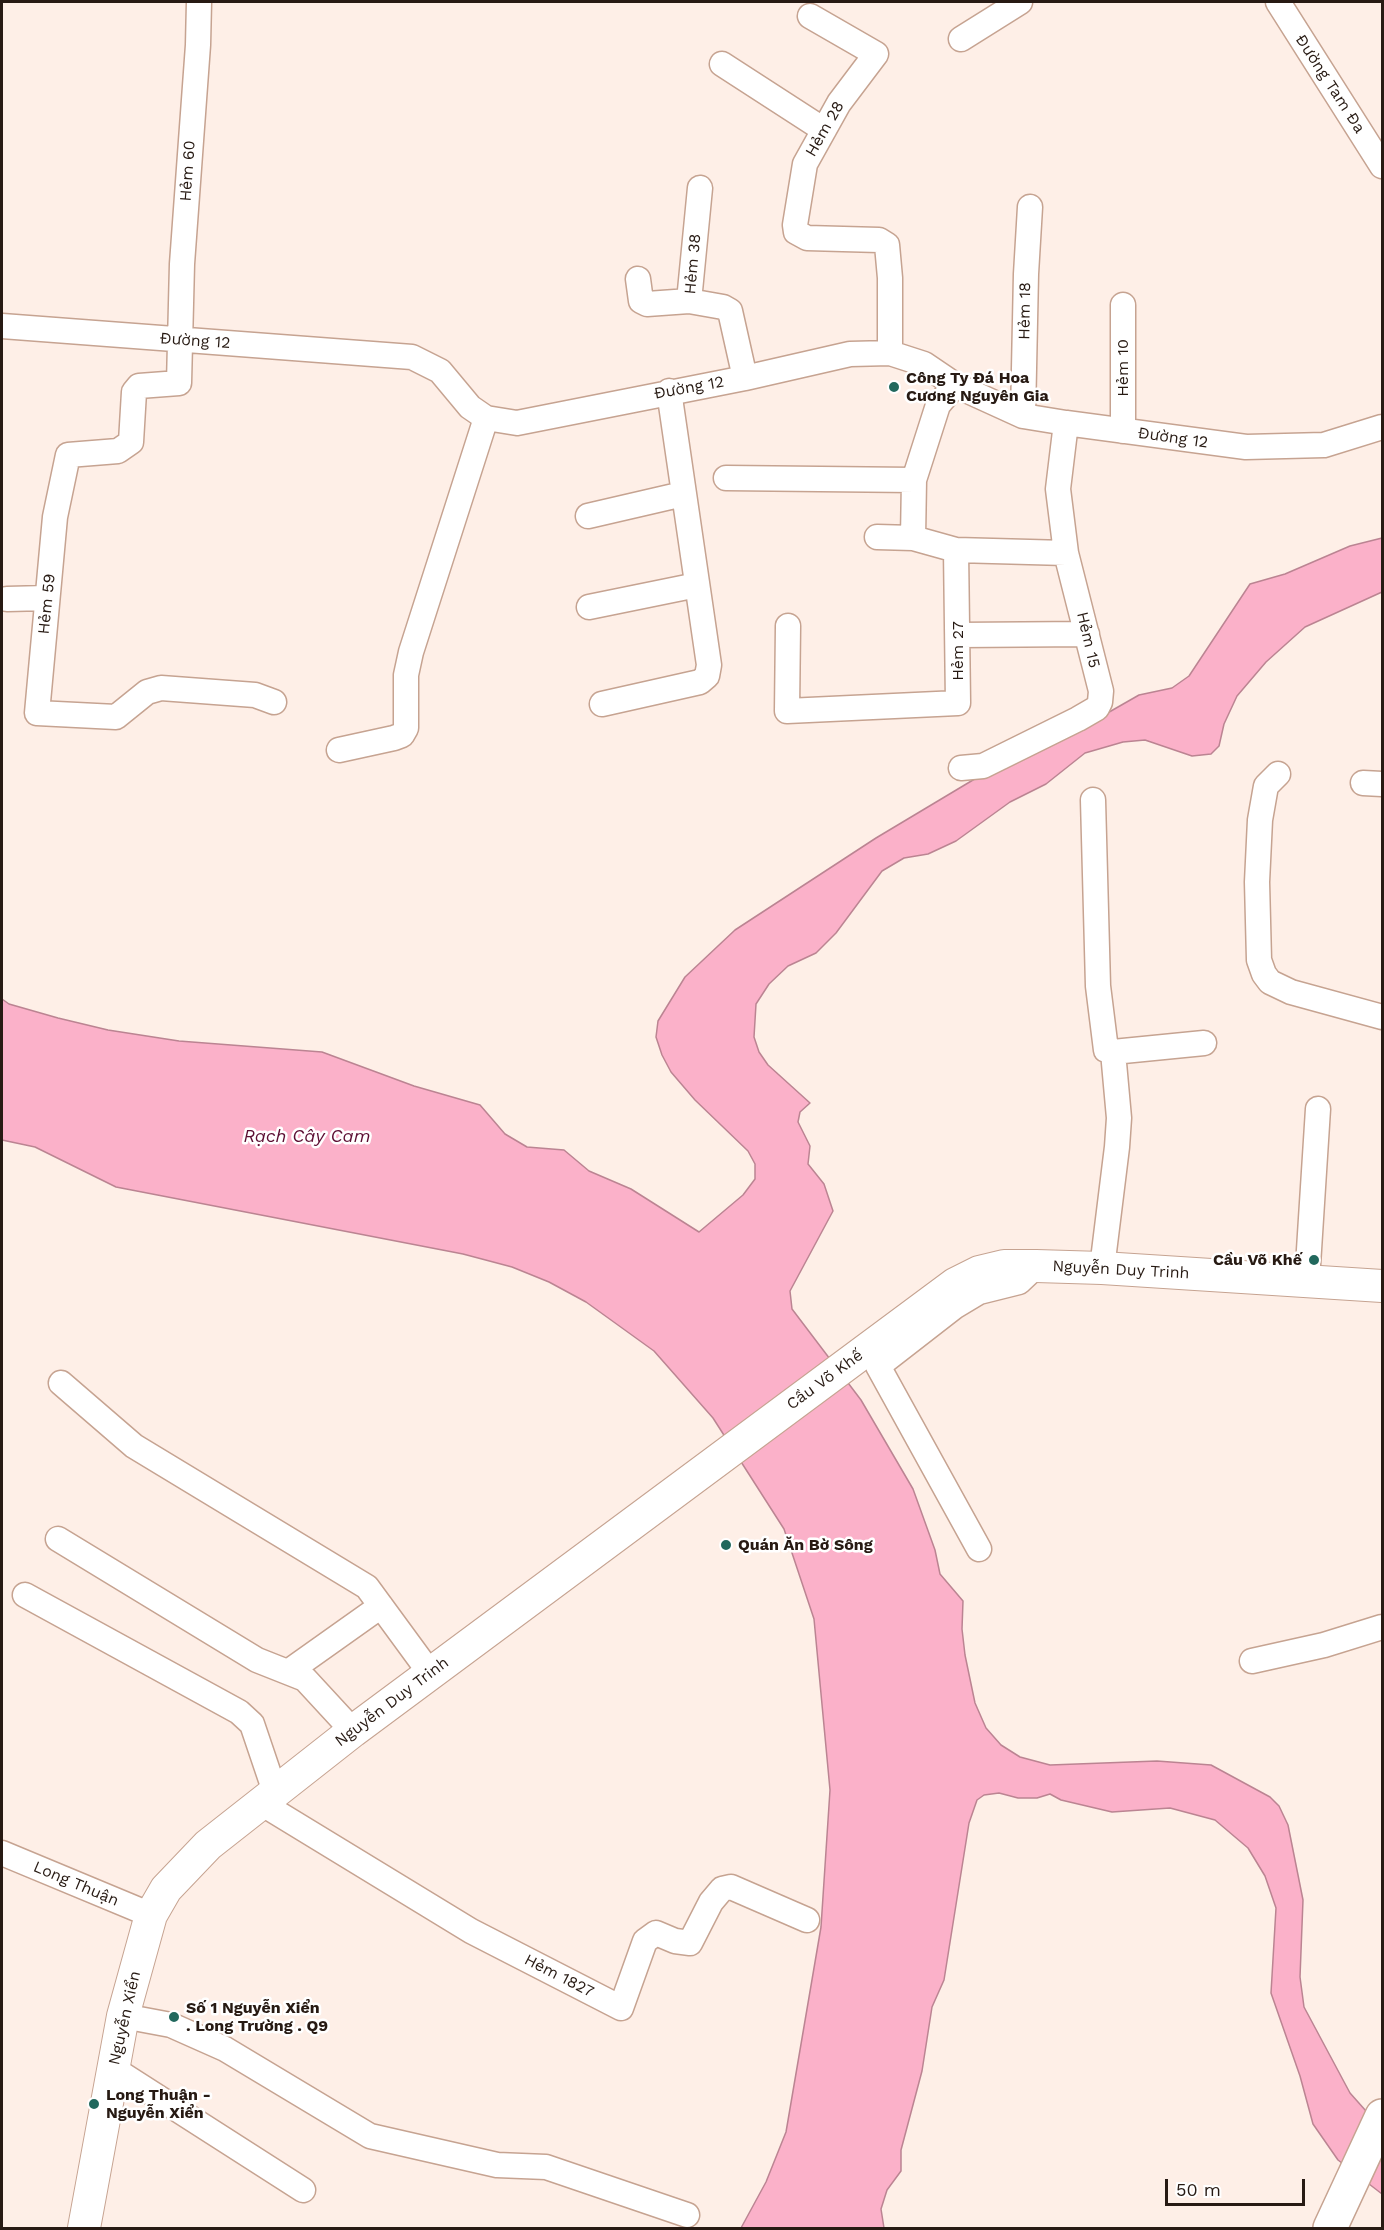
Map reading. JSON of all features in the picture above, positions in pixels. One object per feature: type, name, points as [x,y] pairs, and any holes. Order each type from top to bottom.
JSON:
[{"type":"highway","points":[[1330,2229],[1383,2116]]},
{"type":"main road","name":"Nguyễn Duy Trinh","points":[[1004,1266],[1102,1268],[1383,1286]]},
{"type":"main road","name":"Cầu Võ Khế","points":[[652,1507],[955,1284],[979,1272],[1004,1266]]},
{"type":"main road","name":"Nguyễn Duy Trinh","points":[[151,1915],[166,1889],[208,1845],[353,1731],[652,1507]]},
{"type":"main road","name":"Nguyễn Xiển","points":[[84,2229],[123,2016],[151,1915]]},
{"type":"street","name":"Hẻm 60","points":[[180,340],[199,2]]},
{"type":"street","points":[[961,39],[1020,2]]},
{"type":"street","name":"Đường Tam Đa","points":[[1278,2],[1376,140],[1383,166]]},
{"type":"street","name":"Hẻm 28","points":[[810,16],[876,54],[839,103],[805,164],[795,225],[796,232],[807,238],[879,240],[887,245],[890,278],[890,353]]},
{"type":"street","points":[[722,64],[824,130]]},
{"type":"street","name":"Hẻm 38","points":[[700,188],[689,302],[723,307],[730,311],[745,378]]},
{"type":"street","name":"Hẻm 18","points":[[1023,416],[1030,207]]},
{"type":"street","points":[[638,279],[641,301],[647,304],[689,302]]},
{"type":"street","name":"Hẻm 10","points":[[1123,304],[1123,431]]},
{"type":"street","name":"Đường 12","points":[[2,326],[412,357],[440,371],[470,407],[486,418],[517,423],[669,391],[745,378],[850,354],[890,353],[924,364],[955,385],[1023,416],[1066,423],[1246,447],[1324,445],[1383,428]]},
{"type":"street","name":"Hẻm 59","points":[[180,340],[179,383],[139,386],[134,392],[131,442],[118,451],[68,455],[55,517],[46,598],[38,714],[116,717],[147,692],[161,688],[255,695],[274,702]]},
{"type":"street","points":[[913,538],[914,480],[938,405],[955,385]]},
{"type":"street","points":[[602,704],[700,682],[707,676],[709,666],[669,391]]},
{"type":"street","points":[[339,750],[394,738],[402,735],[406,728],[406,675],[411,651],[486,418]]},
{"type":"street","name":"Hẻm 15","points":[[961,768],[983,766],[1097,708],[1101,692],[1066,553],[1058,489],[1066,423]]},
{"type":"street","points":[[726,478],[914,480]]},
{"type":"street","points":[[588,516],[683,494]]},
{"type":"street","points":[[878,537],[913,538],[956,550],[1066,553]]},
{"type":"street","name":"Hẻm 27","points":[[788,626],[787,711],[958,703],[956,550]]},
{"type":"street","points":[[588,606],[697,585]]},
{"type":"street","points":[[7,599],[46,598]]},
{"type":"street","points":[[958,635],[1087,634]]},
{"type":"street","points":[[1278,774],[1266,786],[1260,820],[1257,882],[1259,960],[1264,974],[1270,982],[1291,992],[1383,1017]]},
{"type":"street","points":[[1093,800],[1098,986],[1106,1050],[1113,1052],[1204,1043]]},
{"type":"street","points":[[1102,1268],[1118,1147],[1119,1118],[1113,1052]]},
{"type":"street","points":[[1306,1281],[1318,1109]]},
{"type":"street","points":[[979,1549],[878,1366],[962,1302],[979,1292],[1019,1282],[1036,1266]]},
{"type":"street","points":[[61,1383],[135,1446],[367,1587],[430,1673]]},
{"type":"street","points":[[58,1539],[257,1660],[305,1679],[353,1731]]},
{"type":"street","points":[[25,1595],[239,1712],[252,1724],[268,1797]]},
{"type":"street","points":[[288,1672],[381,1606]]},
{"type":"street","points":[[1252,1660],[1324,1645],[1383,1627]]},
{"type":"street","name":"Hẻm 1827","points":[[268,1797],[471,1931],[621,2008],[645,1941],[656,1934],[675,1941],[690,1943],[711,1902],[722,1888],[731,1887],[807,1920]]},
{"type":"street","name":"Long Thuận","points":[[2,1853],[151,1915]]},
{"type":"street","points":[[123,2016],[171,2025],[225,2049],[370,2136],[497,2165],[546,2166],[687,2216]]},
{"type":"street","points":[[114,2069],[303,2190]]},
{"type":"water","name":"Rạch Cây Cam","points":[[1382,538],[1382,592],[1305,627],[1266,662],[1237,696],[1224,724],[1219,746],[1211,754],[1192,756],[1145,740],[1123,742],[1085,753],[1046,784],[1010,802],[956,841],[928,854],[904,858],[882,871],[836,933],[816,953],[788,966],[769,984],[756,1004],[754,1037],[759,1052],[768,1065],[810,1103],[800,1112],[798,1122],[810,1146],[808,1164],[824,1184],[833,1211],[790,1291],[792,1309],[861,1400],[913,1489],[935,1550],[940,1574],[963,1601],[962,1629],[965,1655],[975,1703],[986,1728],[1001,1745],[1020,1757],[1050,1765],[1157,1761],[1211,1765],[1270,1797],[1279,1806],[1288,1825],[1303,1900],[1300,1977],[1304,2007],[1350,2093],[1382,2129],[1382,2194],[1338,2160],[1313,2124],[1300,2076],[1271,1993],[1276,1908],[1265,1876],[1248,1848],[1215,1820],[1170,1808],[1112,1812],[1061,1800],[1050,1794],[1037,1798],[1018,1798],[999,1793],[984,1795],[977,1800],[969,1823],[944,1980],[932,2007],[922,2071],[901,2150],[901,2171],[887,2190],[881,2209],[884,2228],[741,2228],[766,2182],[786,2132],[821,1927],[830,1790],[814,1619],[784,1529],[713,1418],[654,1351],[586,1302],[549,1282],[512,1267],[463,1254],[116,1187],[35,1147],[2,1140],[2,999],[9,1004],[108,1030],[179,1041],[322,1052],[414,1086],[480,1105],[505,1134],[527,1147],[564,1150],[589,1171],[631,1189],[699,1232],[743,1195],[755,1179],[755,1164],[748,1151],[695,1100],[671,1072],[662,1055],[656,1037],[658,1021],[685,977],[735,930],[876,838],[983,774],[1097,719],[1139,695],[1172,688],[1189,676],[1250,584],[1285,574],[1350,546]]},
{"type":"place","name":"Công Ty Đá Hoa Cương Nguyên Gia","points":[[894,387]]},
{"type":"place","name":"Cầu Võ Khế","points":[[1314,1260]]},
{"type":"place","name":"Quán Ăn Bờ Sông","points":[[726,1545]]},
{"type":"place","name":"Số 1 Nguyễn Xiển . Long Trường . Q9","points":[[174,2017]]},
{"type":"place","name":"Long Thuận - Nguyễn Xiển","points":[[94,2104]]}]
